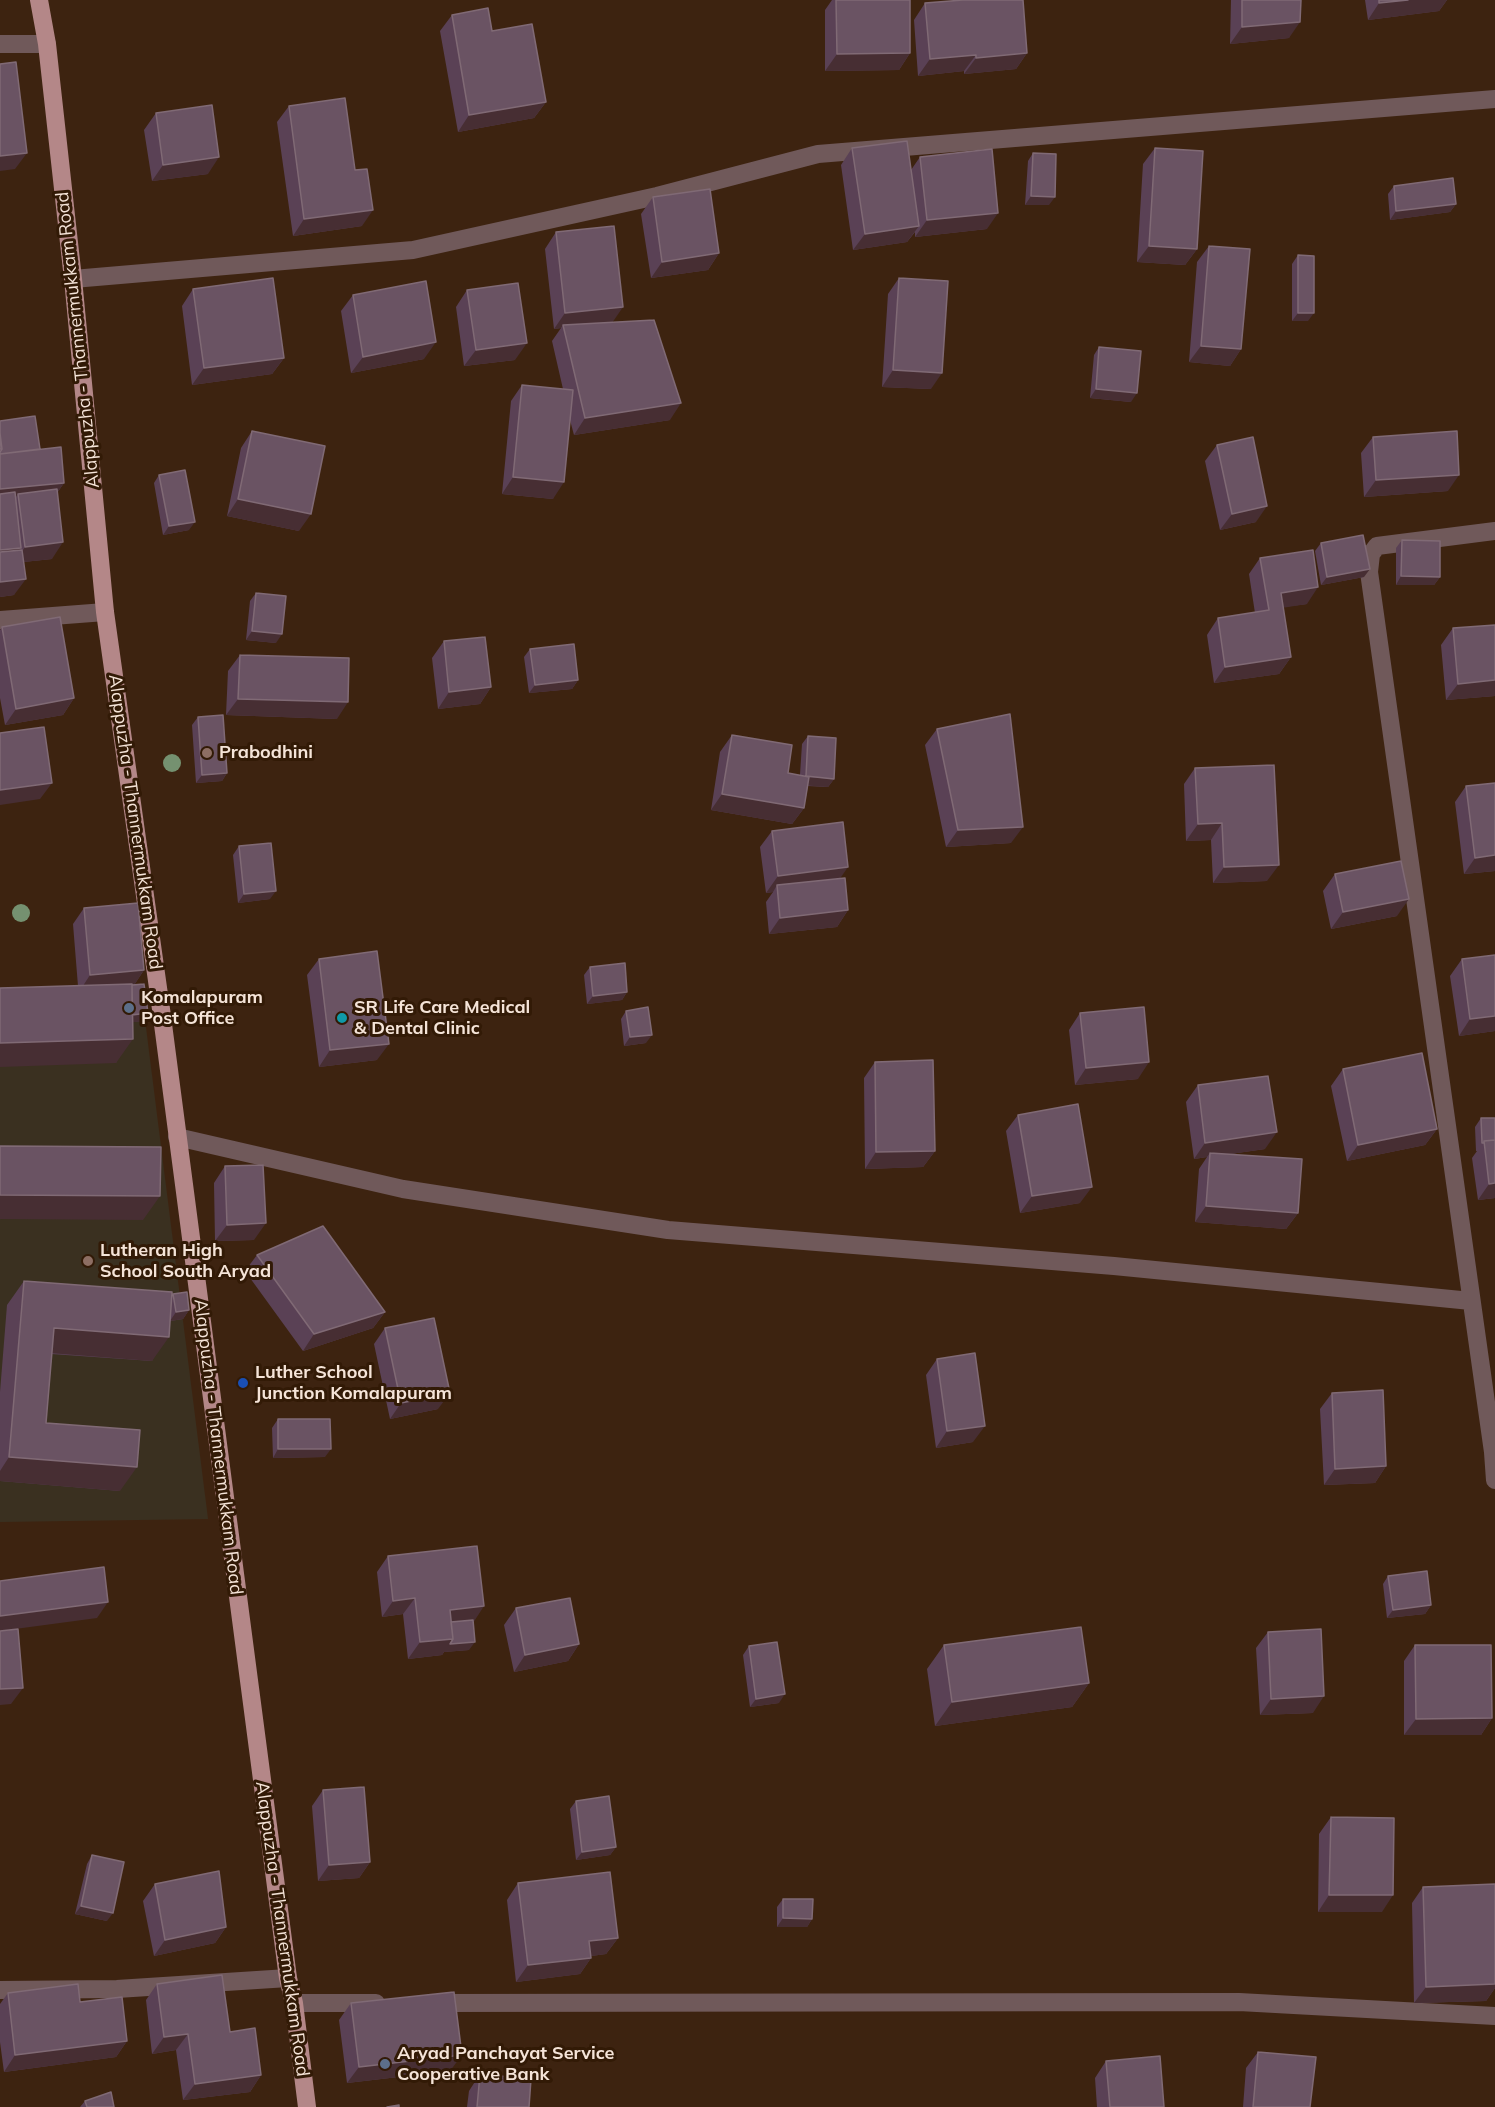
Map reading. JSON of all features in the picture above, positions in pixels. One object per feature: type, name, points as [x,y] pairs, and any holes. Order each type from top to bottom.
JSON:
[{"type":"main road","name":"Alappuzha - Thannermukkam Road","points":[[39,0],[47,44],[74,279],[105,612],[307,2107]]},
{"type":"street","points":[[0,44],[47,44]]},
{"type":"street","points":[[74,279],[413,250],[657,196],[818,154],[1495,99]]},
{"type":"street","points":[[1495,531],[1377,546],[1371,554],[1369,572],[1495,1480]]},
{"type":"street","points":[[0,621],[105,612]]},
{"type":"street","points":[[177,1137],[403,1189],[668,1230],[1103,1265],[1471,1301]]},
{"type":"street","points":[[0,1990],[117,1989],[288,1978]]},
{"type":"street","points":[[412,2003],[1239,2002],[1495,2016]]},
{"type":"street","points":[[294,2003],[389,2003]]},
{"type":"shaded area","name":"Lutheran High School South Aryad","points":[[142,996],[208,1519],[0,1522],[0,1003]]},
{"type":"building","points":[[836,0],[910,0],[910,53],[837,54]]},
{"type":"building","points":[[963,0],[1023,0],[1027,53],[976,58],[976,55],[930,59],[925,3]]},
{"type":"building","points":[[1242,0],[1301,0],[1300,22],[1242,27]]},
{"type":"building","points":[[1379,0],[1408,0],[1379,3]]},
{"type":"building","points":[[488,8],[492,31],[532,24],[546,102],[469,115],[452,15]]},
{"type":"building","points":[[16,62],[27,153],[0,156],[0,64]]},
{"type":"building","points":[[345,98],[355,170],[367,169],[373,210],[304,219],[289,106]]},
{"type":"building","points":[[212,105],[219,157],[163,165],[156,113]]},
{"type":"building","points":[[907,141],[919,226],[865,234],[852,148]]},
{"type":"building","points":[[1155,148],[1203,151],[1197,249],[1149,246]]},
{"type":"building","points":[[992,149],[998,213],[927,220],[920,157]]},
{"type":"building","points":[[1033,153],[1056,154],[1055,197],[1031,196]]},
{"type":"building","points":[[1453,178],[1456,204],[1396,211],[1394,186]]},
{"type":"building","points":[[710,189],[719,253],[662,262],[653,197]]},
{"type":"building","points":[[614,226],[623,307],[565,313],[556,232]]},
{"type":"building","points":[[1209,246],[1250,249],[1241,349],[1201,346]]},
{"type":"building","points":[[1298,255],[1314,256],[1314,313],[1298,313]]},
{"type":"building","points":[[273,278],[284,358],[204,368],[193,289]]},
{"type":"building","points":[[899,278],[948,281],[942,373],[893,370]]},
{"type":"building","points":[[426,281],[436,342],[363,357],[353,295]]},
{"type":"building","points":[[518,283],[527,343],[476,350],[467,290]]},
{"type":"building","points":[[654,320],[681,403],[585,418],[563,325]]},
{"type":"building","points":[[1099,347],[1141,351],[1137,393],[1096,389]]},
{"type":"building","points":[[522,385],[573,390],[564,482],[513,477]]},
{"type":"building","points":[[35,416],[40,449],[0,454],[2,449],[0,421]]},
{"type":"building","points":[[252,431],[325,446],[311,514],[238,499]]},
{"type":"building","points":[[1457,431],[1459,475],[1376,480],[1373,437]]},
{"type":"building","points":[[1253,437],[1267,506],[1232,514],[1217,445]]},
{"type":"building","points":[[61,447],[64,483],[0,489],[0,454]]},
{"type":"building","points":[[185,470],[195,522],[169,526],[159,475]]},
{"type":"building","points":[[57,489],[63,542],[25,547],[18,494]]},
{"type":"building","points":[[15,492],[21,548],[0,550],[0,494]]},
{"type":"building","points":[[1363,535],[1370,569],[1327,577],[1321,543]]},
{"type":"building","points":[[1402,540],[1440,541],[1440,577],[1401,576]]},
{"type":"building","points":[[22,550],[26,579],[0,582],[0,552]]},
{"type":"building","points":[[1313,550],[1318,587],[1281,593],[1291,657],[1225,667],[1218,618],[1269,610],[1260,558]]},
{"type":"building","points":[[256,593],[286,596],[282,634],[252,631]]},
{"type":"building","points":[[60,617],[74,698],[16,709],[2,627]]},
{"type":"building","points":[[1495,625],[1495,680],[1458,684],[1453,628]]},
{"type":"building","points":[[485,637],[491,687],[449,692],[444,641]]},
{"type":"building","points":[[574,644],[578,680],[535,685],[530,649]]},
{"type":"building","points":[[240,655],[349,658],[348,702],[238,699]]},
{"type":"building","points":[[1010,714],[1023,827],[958,830],[937,729]]},
{"type":"building","name":"Prabodhini","points":[[223,715],[227,773],[202,775],[198,717]]},
{"type":"building","points":[[44,727],[52,783],[0,790],[0,733]]},
{"type":"building","points":[[732,735],[792,745],[788,773],[809,777],[804,808],[722,794]]},
{"type":"building","points":[[808,736],[836,738],[834,779],[806,776]]},
{"type":"building","points":[[1274,765],[1279,865],[1224,867],[1222,823],[1198,824],[1195,768]]},
{"type":"building","points":[[1495,783],[1495,855],[1475,858],[1466,786]]},
{"type":"building","points":[[843,822],[848,867],[778,876],[772,831]]},
{"type":"building","points":[[271,843],[276,891],[244,894],[239,846]]},
{"type":"building","points":[[1401,861],[1409,899],[1343,912],[1335,874]]},
{"type":"building","points":[[845,878],[848,910],[780,918],[777,885]]},
{"type":"building","points":[[138,903],[144,970],[90,975],[84,908]]},
{"type":"building","name":"SR Life Care Medical & Dental Clinic","points":[[377,951],[389,1044],[330,1050],[319,959]]},
{"type":"building","points":[[1495,955],[1495,1016],[1470,1019],[1462,959]]},
{"type":"building","points":[[625,963],[627,992],[593,996],[590,967]]},
{"type":"building","points":[[132,984],[133,1039],[0,1043],[0,988]]},
{"type":"building","points":[[144,984],[148,1013],[132,1015],[132,985]]},
{"type":"building","points":[[648,1007],[652,1035],[630,1037],[626,1011]]},
{"type":"building","points":[[1144,1007],[1149,1062],[1086,1068],[1080,1013]]},
{"type":"building","points":[[1422,1053],[1437,1129],[1358,1145],[1343,1069]]},
{"type":"building","points":[[933,1060],[935,1151],[876,1152],[875,1062]]},
{"type":"building","points":[[1268,1076],[1277,1132],[1205,1143],[1198,1085]]},
{"type":"building","points":[[1078,1104],[1092,1187],[1032,1196],[1018,1115]]},
{"type":"building","points":[[1481,1118],[1495,1118],[1495,1140],[1482,1143]]},
{"type":"building","points":[[1495,1140],[1495,1183],[1489,1184],[1484,1141]]},
{"type":"building","points":[[0,1146],[161,1147],[160,1196],[0,1195]]},
{"type":"building","points":[[1210,1153],[1302,1159],[1298,1213],[1206,1206]]},
{"type":"building","points":[[263,1165],[266,1223],[227,1225],[225,1166]]},
{"type":"building","points":[[323,1226],[385,1312],[314,1334],[257,1255]]},
{"type":"building","points":[[24,1281],[172,1292],[169,1337],[54,1328],[46,1423],[140,1430],[137,1467],[9,1457]]},
{"type":"building","points":[[187,1292],[189,1310],[176,1312],[173,1294]]},
{"type":"building","points":[[434,1318],[450,1393],[401,1403],[385,1328]]},
{"type":"building","points":[[975,1353],[985,1426],[947,1431],[937,1359]]},
{"type":"building","points":[[1383,1390],[1386,1466],[1335,1469],[1332,1393]]},
{"type":"building","points":[[278,1419],[330,1419],[331,1449],[278,1449]]},
{"type":"building","points":[[477,1546],[484,1606],[450,1610],[453,1639],[420,1642],[415,1598],[393,1601],[388,1556]]},
{"type":"building","points":[[104,1567],[108,1602],[0,1616],[0,1581]]},
{"type":"building","points":[[1427,1571],[1431,1605],[1393,1610],[1388,1576]]},
{"type":"building","points":[[570,1598],[579,1644],[525,1655],[516,1608]]},
{"type":"building","points":[[473,1620],[475,1642],[450,1644],[453,1639],[451,1622]]},
{"type":"building","points":[[1081,1627],[1089,1683],[952,1702],[944,1645]]},
{"type":"building","points":[[18,1629],[23,1688],[0,1689],[0,1631]]},
{"type":"building","points":[[1321,1629],[1324,1696],[1271,1699],[1268,1632]]},
{"type":"building","points":[[777,1642],[785,1694],[756,1699],[749,1646]]},
{"type":"building","points":[[1415,1645],[1491,1645],[1492,1718],[1416,1719]]},
{"type":"building","points":[[364,1787],[370,1862],[329,1865],[323,1790]]},
{"type":"building","points":[[609,1796],[616,1847],[582,1852],[576,1801]]},
{"type":"building","points":[[1331,1817],[1394,1818],[1393,1895],[1329,1895]]},
{"type":"building","points":[[92,1855],[124,1862],[113,1913],[81,1906]]},
{"type":"building","points":[[219,1871],[226,1927],[165,1940],[155,1884]]},
{"type":"building","points":[[610,1872],[618,1938],[589,1941],[591,1958],[528,1965],[518,1883]]},
{"type":"building","points":[[1495,1884],[1495,1984],[1426,1987],[1423,1887]]},
{"type":"building","points":[[783,1899],[813,1899],[812,1919],[783,1918]]},
{"type":"building","points":[[222,1975],[230,2032],[255,2028],[261,2075],[195,2084],[188,2034],[164,2037],[157,1984]]},
{"type":"building","points":[[78,1984],[80,2002],[122,1997],[127,2041],[15,2055],[8,1993]]},
{"type":"building","points":[[454,1992],[462,2055],[359,2067],[351,2003]]},
{"type":"building","points":[[1258,2052],[1316,2057],[1310,2107],[1253,2107]]},
{"type":"building","points":[[1160,2056],[1164,2107],[1110,2107],[1106,2061]]},
{"type":"building","points":[[480,2074],[531,2079],[529,2107],[477,2107]]},
{"type":"building","points":[[111,2092],[114,2107],[87,2107],[85,2101]]},
{"type":"place","name":"Prabodhini","points":[[207,753]]},
{"type":"place","name":"Komalapuram Post Office","points":[[129,1008]]},
{"type":"place","name":"SR Life Care Medical & Dental Clinic","points":[[342,1018]]},
{"type":"place","name":"Lutheran High School South Aryad","points":[[88,1261]]},
{"type":"place","name":"Luther School Junction Komalapuram","points":[[243,1383]]},
{"type":"place","name":"Aryad Panchayat Service Cooperative Bank","points":[[385,2064]]}]
